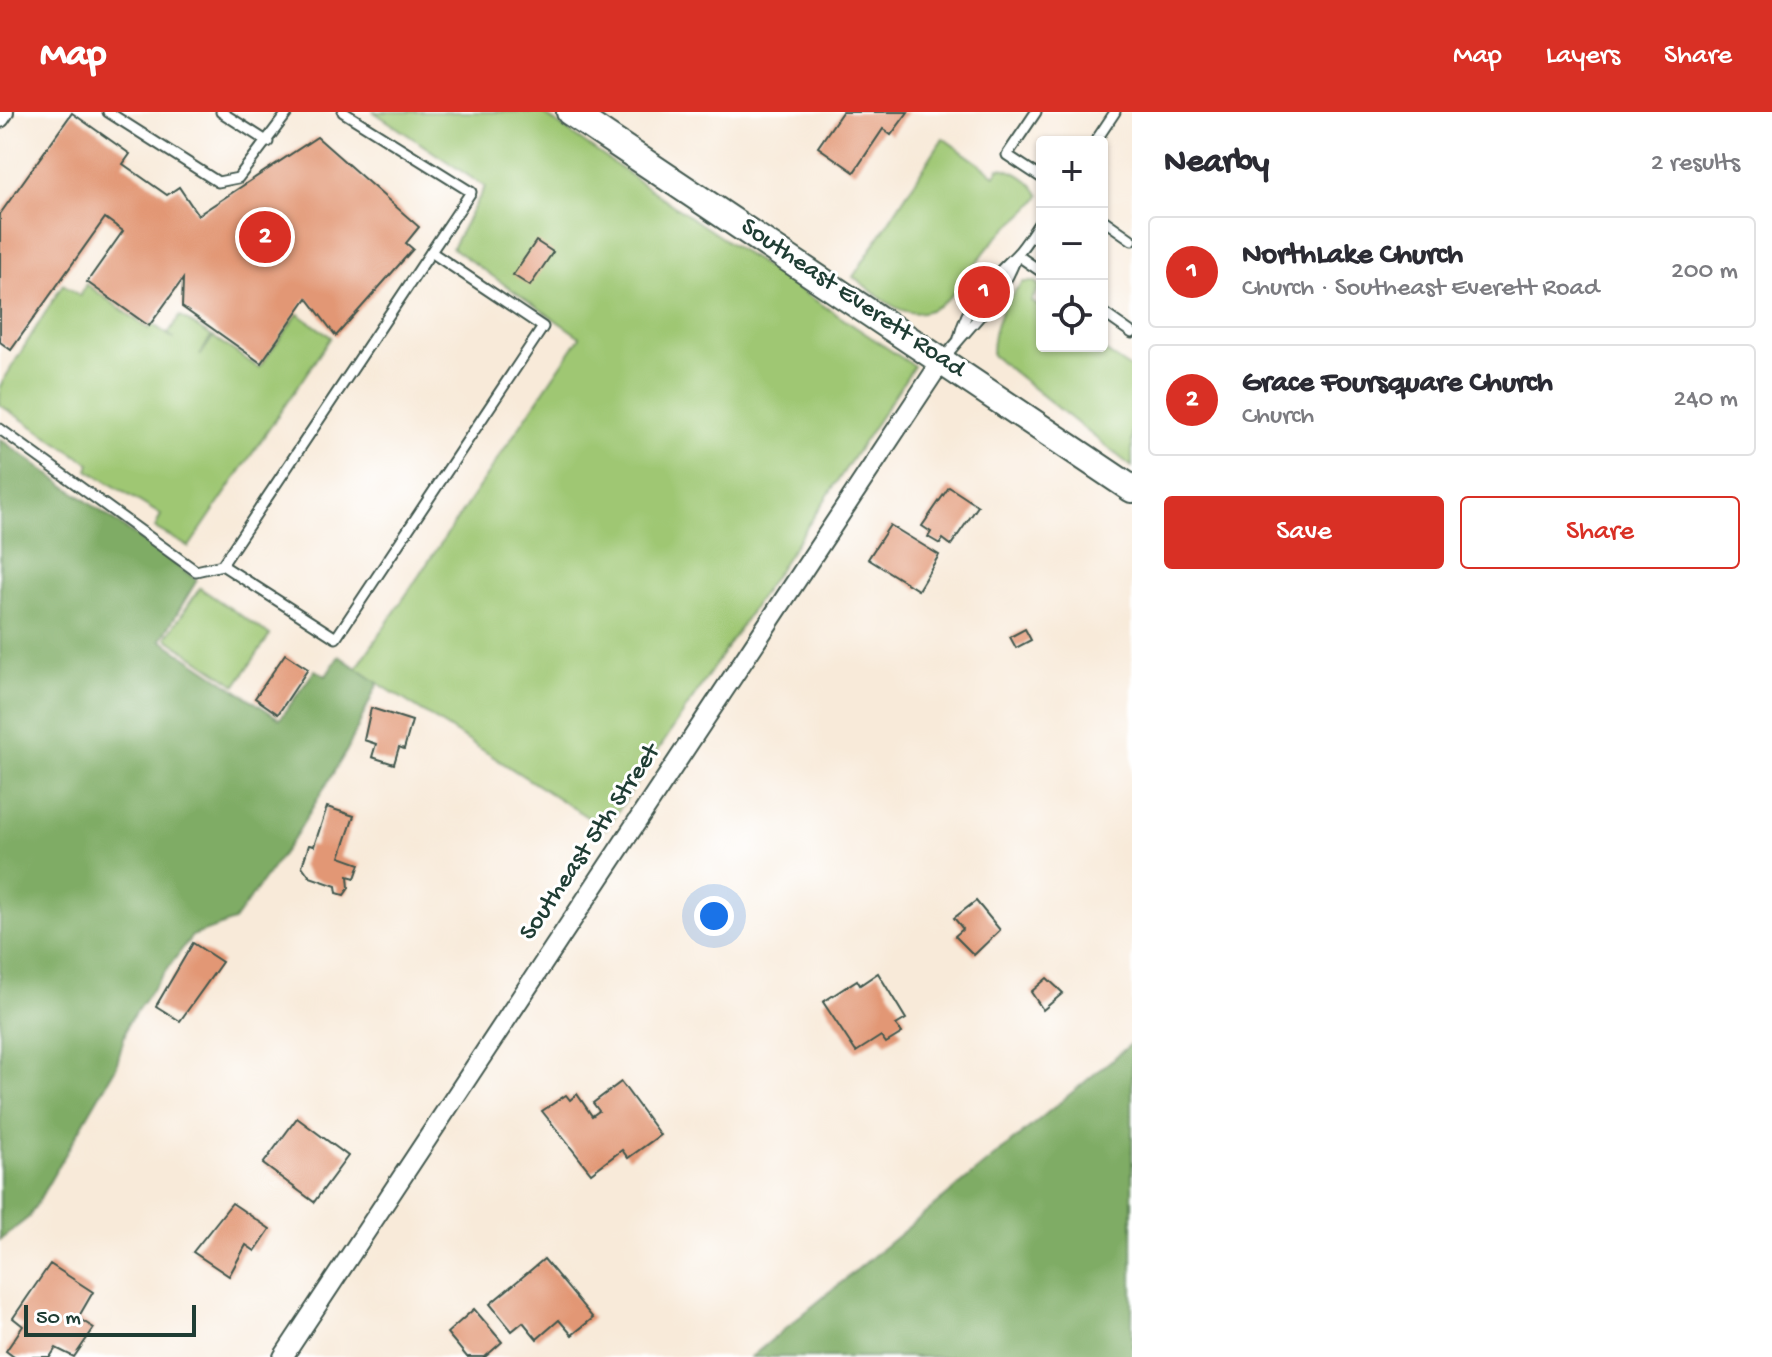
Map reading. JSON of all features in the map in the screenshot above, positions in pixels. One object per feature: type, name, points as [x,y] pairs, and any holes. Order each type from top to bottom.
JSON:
[{"type":"main road","name":"Southeast Everett Road","points":[[570,112],[951,349],[1132,489]]},
{"type":"street","points":[[0,118],[4,112]]},
{"type":"street","name":"Southeast 5th Street","points":[[283,1357],[951,349]]},
{"type":"lane","points":[[108,112],[218,182],[238,178],[288,112]]},
{"type":"lane","points":[[221,112],[268,142]]},
{"type":"lane","points":[[0,429],[196,571],[222,565],[471,192],[343,112]]},
{"type":"lane","points":[[1036,112],[1007,155],[1036,174]]},
{"type":"lane","points":[[1099,136],[1115,112]]},
{"type":"lane","points":[[1108,223],[1132,240]]},
{"type":"lane","points":[[951,349],[973,328],[1001,293],[1017,255],[1036,228]]},
{"type":"lane","points":[[222,565],[336,638],[535,340],[543,327],[431,252]]},
{"type":"lane","points":[[951,349],[964,317],[981,288],[1017,255]]},
{"type":"lane","points":[[1017,255],[1036,268]]},
{"type":"lane","points":[[1108,316],[1132,333]]},
{"type":"green space","points":[[374,112],[541,112],[671,204],[914,366],[606,829],[356,669],[580,337],[452,248],[485,187]]},
{"type":"green space","points":[[943,138],[995,175],[999,168],[1005,169],[1023,177],[1036,190],[1036,201],[1029,209],[992,243],[956,290],[933,309],[920,313],[898,309],[853,277]]},
{"type":"green space","points":[[1023,282],[1036,283],[1036,293],[1031,301],[1036,305],[1036,352],[1106,352],[1132,369],[1132,467],[992,355],[1000,315]]},
{"type":"green space","points":[[63,284],[80,296],[86,284],[149,329],[152,324],[174,339],[168,334],[180,316],[211,336],[200,356],[213,337],[259,368],[298,314],[331,337],[189,547],[155,528],[161,515],[88,470],[90,464],[0,405],[0,386]]},
{"type":"green space","points":[[0,439],[197,580],[161,640],[280,719],[315,670],[326,676],[339,656],[378,683],[347,750],[296,835],[234,921],[192,936],[162,976],[128,1023],[116,1067],[29,1217],[0,1240]]},
{"type":"green space","points":[[200,588],[270,635],[236,685],[166,638]]},
{"type":"green space","points":[[1132,1043],[1132,1357],[751,1357]]},
{"type":"building","points":[[842,112],[908,112],[891,135],[883,129],[854,172],[818,147]]},
{"type":"building","points":[[72,113],[130,154],[123,164],[167,195],[179,187],[198,215],[317,137],[419,227],[406,243],[413,249],[336,336],[307,298],[261,363],[182,307],[183,279],[149,326],[87,282],[123,231],[105,218],[11,350],[0,342],[0,214]]},
{"type":"building","points":[[536,241],[553,252],[530,286],[513,275]]},
{"type":"building","points":[[949,487],[978,506],[951,545],[943,539],[940,544],[928,537],[931,532],[922,526]]},
{"type":"building","points":[[890,525],[939,555],[918,590],[868,559]]},
{"type":"building","points":[[1025,629],[1031,640],[1016,648],[1010,637]]},
{"type":"building","points":[[285,654],[308,669],[278,714],[255,698]]},
{"type":"building","points":[[371,708],[412,721],[404,749],[399,747],[394,764],[372,757],[376,744],[364,740]]},
{"type":"building","points":[[327,807],[354,816],[340,857],[360,864],[355,878],[348,876],[349,888],[344,895],[337,893],[336,886],[310,877],[302,866],[309,845],[314,846]]},
{"type":"building","points":[[976,901],[1000,930],[974,955],[955,936],[963,929],[954,918]]},
{"type":"building","points":[[193,943],[222,962],[180,1021],[156,1006]]},
{"type":"building","points":[[878,973],[906,1019],[896,1025],[902,1033],[886,1043],[881,1036],[856,1052],[823,1002],[857,980],[860,985]]},
{"type":"building","points":[[1047,978],[1063,993],[1043,1010],[1031,992]]},
{"type":"building","points":[[621,1082],[660,1135],[628,1158],[622,1150],[591,1173],[542,1111],[566,1095],[570,1100],[577,1094],[592,1116],[599,1111],[593,1103]]},
{"type":"building","points":[[297,1118],[348,1156],[314,1202],[263,1164]]},
{"type":"building","points":[[232,1203],[270,1229],[255,1251],[246,1245],[229,1276],[193,1252]]},
{"type":"building","points":[[544,1259],[593,1318],[572,1335],[559,1320],[537,1339],[523,1322],[512,1331],[490,1304]]},
{"type":"building","points":[[50,1264],[93,1292],[78,1318],[94,1328],[74,1357],[56,1348],[50,1357],[14,1357],[6,1351],[23,1326],[13,1318]]},
{"type":"building","points":[[474,1309],[502,1342],[485,1357],[467,1357],[447,1333]]},
{"type":"place","name":"Grace Foursquare Church","points":[[265,237]]},
{"type":"place","name":"NorthLake Church","points":[[984,292]]}]
